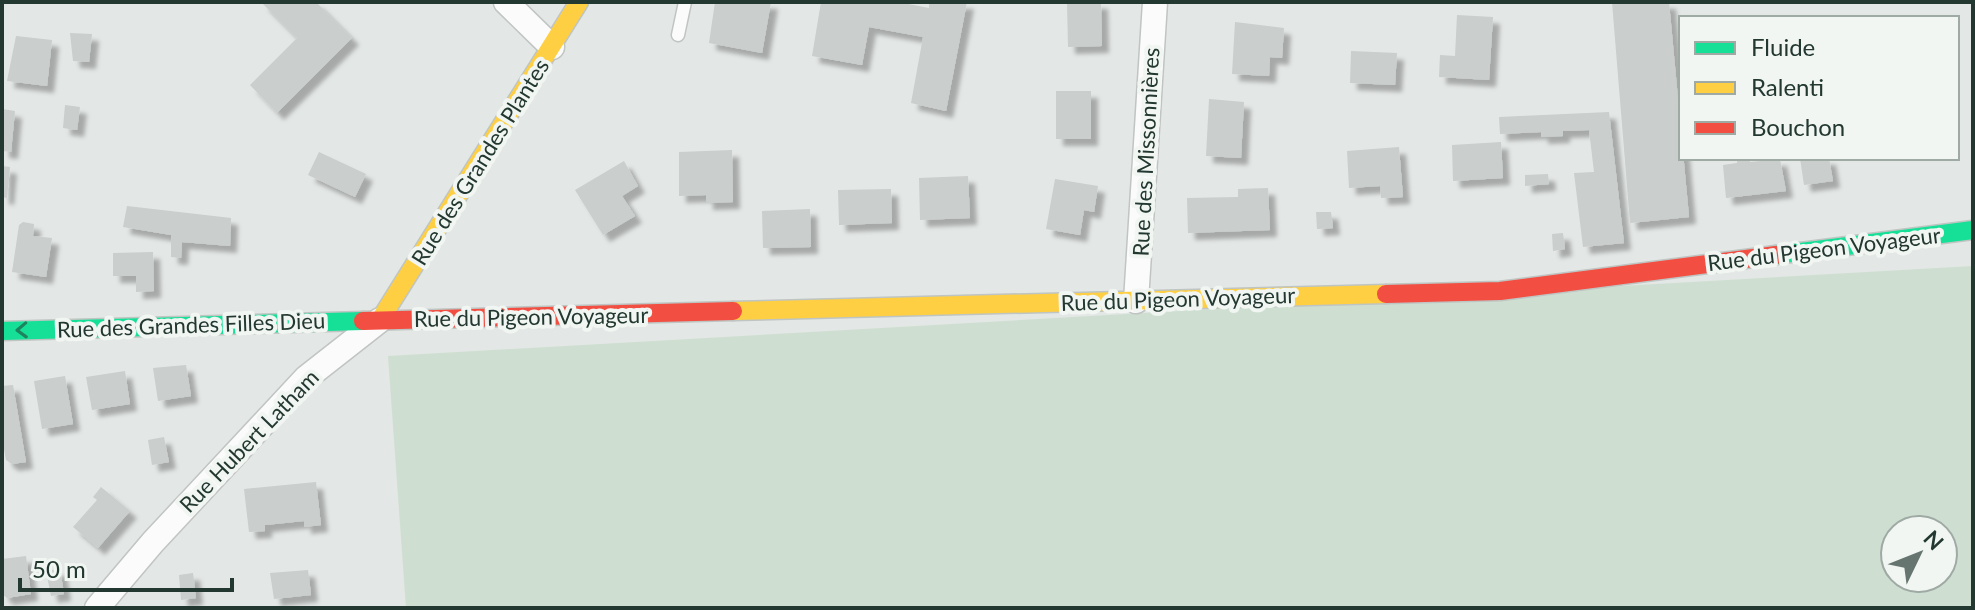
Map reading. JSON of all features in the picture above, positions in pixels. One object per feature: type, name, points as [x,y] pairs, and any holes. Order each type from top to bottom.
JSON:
[{"type":"main road","name":"Rue des Grandes Plantes","points":[[380,320],[579,2]]},
{"type":"main road","name":"Rue du Pigeon Voyageur","points":[[380,320],[1136,301],[1428,290],[1500,291],[1973,230]]},
{"type":"main road","name":"Rue des Grandes Filles Dieu","points":[[2,331],[380,320]]},
{"type":"street","points":[[506,2],[552,47]]},
{"type":"street","name":"Rue des Missonnières","points":[[1136,301],[1155,2]]},
{"type":"street","name":"Rue Hubert Latham","points":[[97,608],[153,542],[306,378],[380,320]]},
{"type":"lane","points":[[678,35],[685,2]]},
{"type":"green space","points":[[1973,266],[1973,608],[406,608],[388,356]]},
{"type":"building","points":[[261,2],[316,2],[352,38],[277,113],[250,85],[297,38]]},
{"type":"building","points":[[715,2],[771,2],[762,53],[709,43]]},
{"type":"building","points":[[821,2],[898,2],[929,8],[929,2],[967,2],[946,111],[911,103],[923,37],[869,27],[862,65],[812,56]]},
{"type":"building","points":[[1067,2],[1101,2],[1102,46],[1068,47]]},
{"type":"building","points":[[1612,2],[1669,2],[1679,110],[1679,160],[1684,160],[1689,217],[1630,223]]},
{"type":"building","points":[[1457,15],[1493,17],[1489,80],[1439,77],[1440,55],[1455,56]]},
{"type":"building","points":[[1235,22],[1284,28],[1282,58],[1270,57],[1269,76],[1232,74]]},
{"type":"building","points":[[70,33],[92,34],[89,62],[73,61]]},
{"type":"building","points":[[16,36],[52,40],[47,86],[7,81]]},
{"type":"building","points":[[1351,51],[1397,53],[1395,85],[1350,83]]},
{"type":"building","points":[[1056,91],[1091,91],[1091,139],[1056,139]]},
{"type":"building","points":[[1209,99],[1244,102],[1241,158],[1206,156]]},
{"type":"building","points":[[65,105],[80,107],[77,130],[63,128]]},
{"type":"building","points":[[2,109],[15,111],[11,152],[2,151]]},
{"type":"building","points":[[1609,112],[1624,243],[1583,247],[1574,173],[1594,172],[1589,130],[1563,131],[1563,136],[1541,137],[1541,132],[1500,134],[1499,117]]},
{"type":"building","points":[[1501,142],[1503,178],[1453,181],[1452,145]]},
{"type":"building","points":[[1399,147],[1403,197],[1381,198],[1380,186],[1349,188],[1347,151]]},
{"type":"building","points":[[732,150],[733,202],[706,203],[706,195],[679,196],[679,152]]},
{"type":"building","points":[[319,152],[366,174],[355,197],[308,175]]},
{"type":"building","points":[[1737,160],[1780,160],[1786,191],[1726,198],[1723,165],[1737,163]]},
{"type":"building","points":[[1800,160],[1829,160],[1833,181],[1804,185]]},
{"type":"building","points":[[624,161],[638,186],[622,196],[635,216],[603,235],[575,190]]},
{"type":"building","points":[[2,166],[10,167],[7,198],[2,197]]},
{"type":"building","points":[[1548,174],[1549,184],[1525,186],[1525,175]]},
{"type":"building","points":[[968,176],[970,218],[920,220],[919,178]]},
{"type":"building","points":[[1055,179],[1098,186],[1094,212],[1084,210],[1080,235],[1046,229]]},
{"type":"building","points":[[1268,188],[1270,230],[1188,233],[1187,198],[1238,197],[1238,189]]},
{"type":"building","points":[[891,189],[892,223],[839,225],[838,190]]},
{"type":"building","points":[[127,206],[231,218],[230,246],[182,242],[181,258],[171,257],[171,235],[123,227]]},
{"type":"building","points":[[810,209],[811,247],[763,248],[762,211]]},
{"type":"building","points":[[1316,212],[1331,212],[1333,228],[1317,229]]},
{"type":"building","points":[[23,222],[34,224],[33,236],[52,238],[46,277],[12,272],[19,225]]},
{"type":"building","points":[[1563,233],[1565,249],[1553,251],[1552,234]]},
{"type":"building","points":[[153,252],[154,291],[136,292],[136,276],[113,276],[113,253]]},
{"type":"building","points":[[186,365],[191,396],[158,401],[153,368]]},
{"type":"building","points":[[125,371],[130,404],[92,410],[86,377]]},
{"type":"building","points":[[65,376],[73,424],[42,429],[34,381]]},
{"type":"building","points":[[13,385],[26,462],[12,464],[6,460],[2,438],[2,386]]},
{"type":"building","points":[[164,437],[169,462],[152,465],[148,440]]},
{"type":"building","points":[[316,482],[321,525],[304,527],[304,521],[265,525],[265,531],[249,532],[244,489]]},
{"type":"building","points":[[101,487],[130,511],[98,548],[73,527],[97,500],[93,497]]},
{"type":"building","points":[[26,556],[31,594],[7,598],[2,594],[2,559]]},
{"type":"building","points":[[60,569],[64,594],[51,596],[46,571]]},
{"type":"building","points":[[308,570],[311,595],[274,599],[270,573]]},
{"type":"building","points":[[193,573],[196,598],[181,600],[179,575]]},
{"type":"traffic: fast","points":[[1776,255],[1973,230]]},
{"type":"traffic: fast","points":[[2,331],[363,321]]},
{"type":"traffic: slow","points":[[380,320],[579,2]]},
{"type":"traffic: slow","points":[[733,311],[1386,294]]},
{"type":"traffic: jam","points":[[1386,294],[1500,291],[1776,255]]},
{"type":"traffic: jam","points":[[363,321],[733,311]]}]
